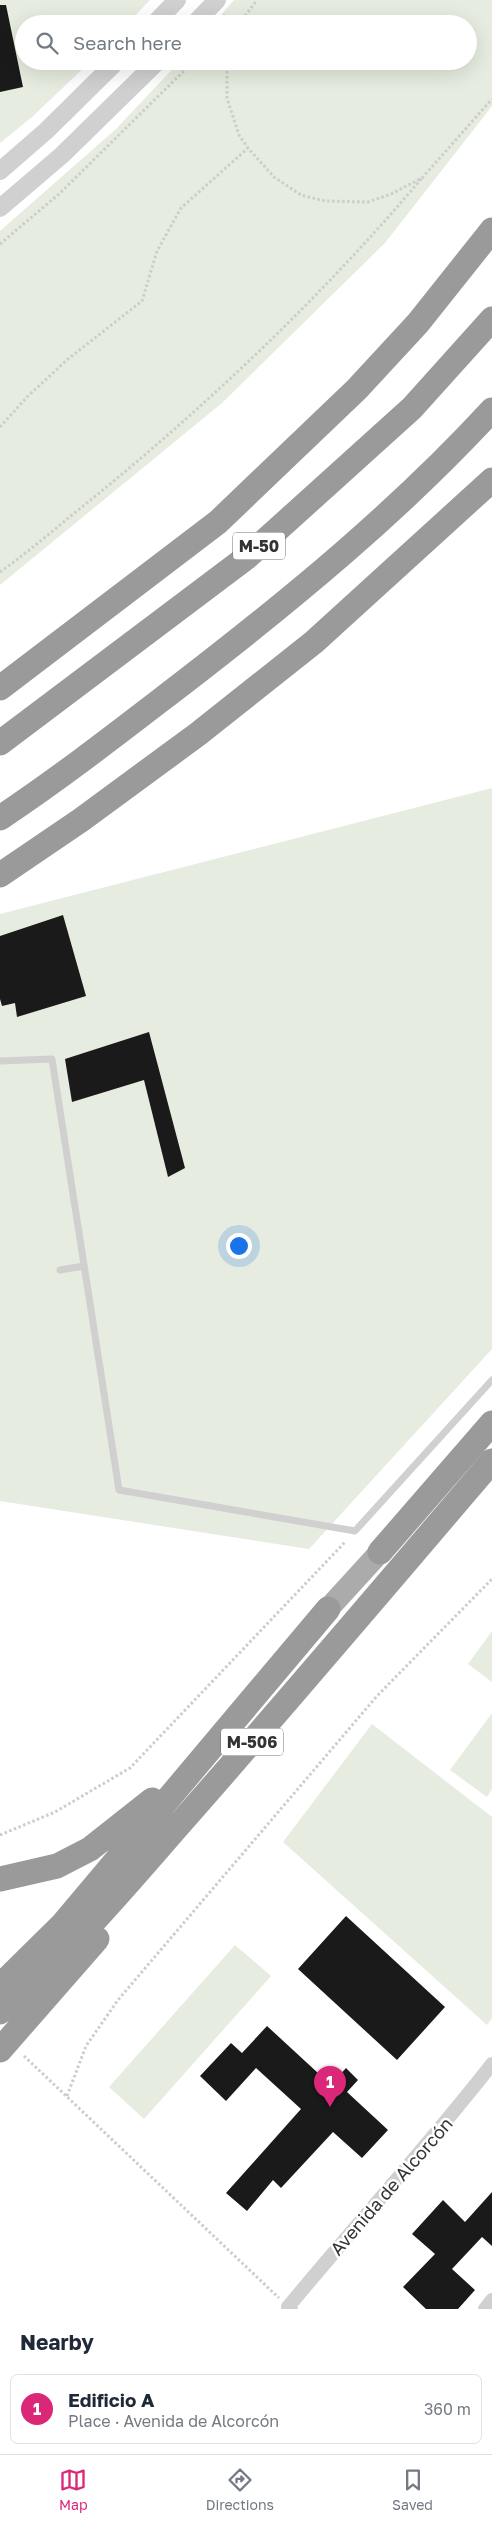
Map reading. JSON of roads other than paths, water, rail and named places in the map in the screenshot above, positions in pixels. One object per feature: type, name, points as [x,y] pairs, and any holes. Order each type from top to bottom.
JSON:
[{"type":"highway","points":[[0,688],[218,522],[357,389],[418,324],[492,230]]},
{"type":"highway","name":"M-50","points":[[0,742],[246,557],[412,408],[492,319]]},
{"type":"highway","points":[[0,818],[55,782],[285,605],[449,457],[492,410]]},
{"type":"highway","points":[[0,875],[81,820],[159,763],[314,642],[492,480]]},
{"type":"highway","name":"M-506","points":[[380,1552],[492,1423]]},
{"type":"highway","name":"M-506","points":[[0,2012],[22,1994],[107,1906],[269,1722],[492,1461]]},
{"type":"highway","name":"M-506","points":[[0,1879],[57,1866],[90,1850],[146,1807],[262,1673],[328,1609]]},
{"type":"highway","name":"M-506","points":[[0,1986],[62,1925],[328,1609]]},
{"type":"highway","points":[[0,2050],[118,1914],[269,1722]]},
{"type":"main road","name":"M-506","points":[[328,1609],[380,1552]]},
{"type":"street","points":[[163,15],[177,0]]},
{"type":"street","points":[[208,15],[220,7]]},
{"type":"street","points":[[0,171],[46,130],[108,70]]},
{"type":"street","points":[[0,208],[62,155],[149,70]]},
{"type":"street","name":"Avenida de Alcorcón","points":[[289,2308],[369,2210],[437,2134],[492,2064]]},
{"type":"street","points":[[485,2309],[492,2300]]},
{"type":"lane","points":[[0,1061],[52,1058],[119,1490],[355,1532],[492,1380]]},
{"type":"lane","points":[[60,1270],[84,1266]]},
{"type":"place","name":"Edificio A","points":[[330,2107]]}]
